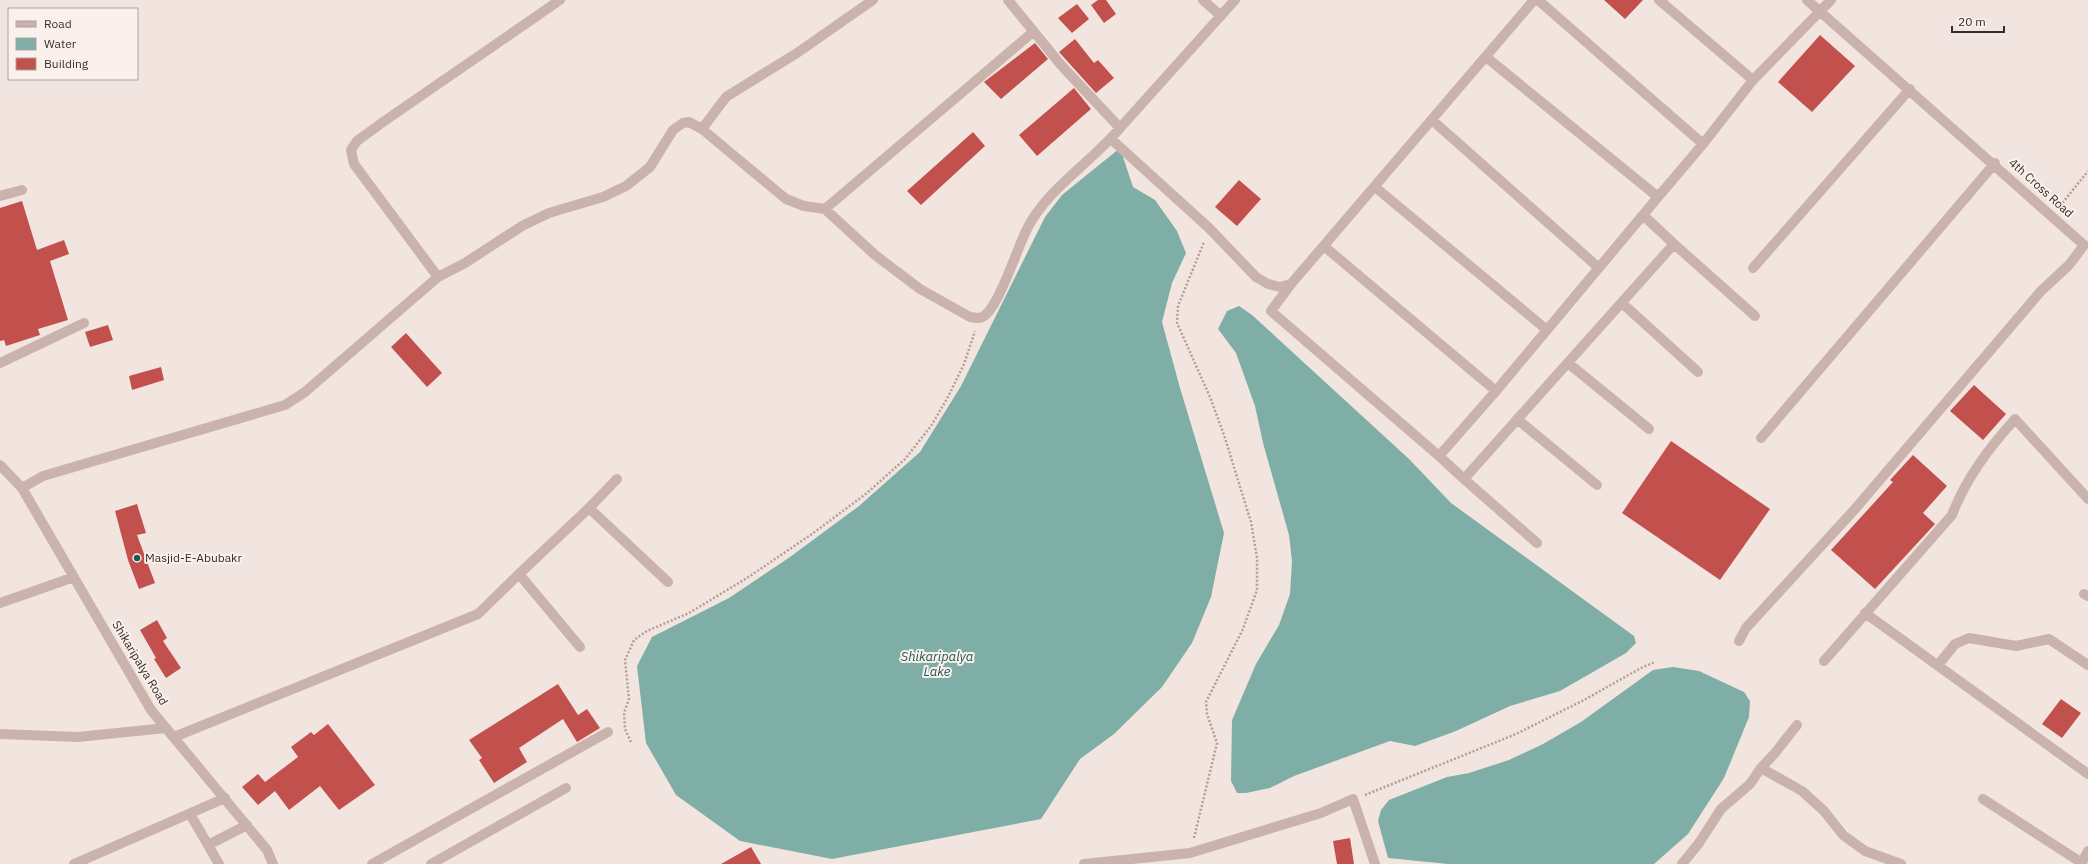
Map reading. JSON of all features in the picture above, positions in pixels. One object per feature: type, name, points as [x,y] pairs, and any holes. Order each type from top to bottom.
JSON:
[{"type":"street","points":[[438,277],[354,164],[352,150],[357,141],[383,122],[560,0]]},
{"type":"street","points":[[702,129],[726,97],[797,53],[873,0]]},
{"type":"street","points":[[1008,0],[1061,65],[1120,128]]},
{"type":"street","points":[[1203,0],[1221,16]]},
{"type":"street","points":[[22,488],[43,476],[286,405],[305,392],[438,277],[471,259],[522,226],[549,213],[603,197],[626,186],[650,167],[672,130],[683,122],[689,122],[702,129],[786,199],[804,206],[825,209],[875,255],[920,289],[970,317],[976,319],[983,317],[994,304],[1026,230],[1036,212],[1111,139],[1235,0]]},
{"type":"street","points":[[1534,0],[1325,247],[1291,284],[1271,311],[1537,543]]},
{"type":"street","points":[[1538,0],[1703,144]]},
{"type":"street","points":[[1659,0],[1753,80]]},
{"type":"street","name":"4th Cross Road","points":[[1739,641],[1746,628],[1856,509],[2026,308],[2086,246],[1994,163],[1807,0]]},
{"type":"street","points":[[1439,456],[1496,391],[1703,144],[1753,80],[1821,12],[1831,0]]},
{"type":"street","points":[[825,209],[1033,32]]},
{"type":"street","points":[[1486,57],[1658,197]]},
{"type":"street","points":[[1753,268],[1910,89]]},
{"type":"street","points":[[1432,120],[1599,268]]},
{"type":"street","points":[[1111,139],[1209,228],[1256,276],[1268,284],[1280,287],[1291,284]]},
{"type":"street","points":[[1761,438],[1994,163]]},
{"type":"street","points":[[1375,187],[1547,330]]},
{"type":"street","points":[[0,196],[22,190]]},
{"type":"street","points":[[1643,214],[1674,244],[1755,316]]},
{"type":"street","points":[[1464,479],[1674,244]]},
{"type":"street","points":[[1325,247],[1496,391]]},
{"type":"street","points":[[1622,303],[1698,372]]},
{"type":"street","points":[[0,363],[84,323]]},
{"type":"street","points":[[1568,363],[1649,429]]},
{"type":"street","points":[[1517,419],[1597,485]]},
{"type":"street","points":[[1824,661],[1952,515],[1959,497],[1986,453],[2015,419],[2088,500]]},
{"type":"street","name":"Shikaripalya Road","points":[[0,465],[22,488],[151,710],[267,850],[273,864]]},
{"type":"street","points":[[174,737],[478,614],[617,480]]},
{"type":"street","points":[[589,508],[668,582]]},
{"type":"street","points":[[519,574],[580,647]]},
{"type":"street","points":[[0,603],[74,577]]},
{"type":"street","points":[[1865,613],[2088,774]]},
{"type":"street","points":[[1938,665],[1955,644],[1969,638],[2016,646],[2049,639],[2088,665]]},
{"type":"street","points":[[1682,864],[1699,843],[1721,809],[1750,784],[1761,768],[1775,753],[1797,724]]},
{"type":"street","points":[[0,734],[78,738],[166,728]]},
{"type":"street","points":[[372,864],[608,732]]},
{"type":"street","points":[[1761,768],[1802,791],[1824,811],[1843,835],[1865,851],[1902,864]]},
{"type":"street","points":[[431,864],[566,788]]},
{"type":"street","points":[[74,864],[225,798]]},
{"type":"street","points":[[1084,864],[1190,853],[1321,813],[1353,799],[1375,864]]},
{"type":"street","points":[[1983,799],[2081,863],[2088,851]]},
{"type":"street","points":[[190,814],[219,864]]},
{"type":"street","points":[[208,845],[247,825]]},
{"type":"path","points":[[2052,216],[2088,171]]},
{"type":"path","points":[[1190,853],[1217,743],[1207,714],[1206,702],[1243,629],[1257,584],[1257,558],[1251,522],[1240,485],[1210,397],[1177,323],[1178,306],[1209,228]]},
{"type":"path","points":[[631,742],[625,729],[624,713],[629,699],[625,660],[634,640],[647,631],[689,613],[747,578],[812,534],[867,493],[905,460],[931,426],[948,397],[975,336],[976,319]]},
{"type":"path","points":[[1353,799],[1380,790],[1516,734],[1655,662]]},
{"type":"water","name":"Shikaripalya Lake","points":[[1120,148],[1133,187],[1155,200],[1177,231],[1186,253],[1172,283],[1162,322],[1180,388],[1224,533],[1211,597],[1192,643],[1162,687],[1114,734],[1080,759],[1041,819],[832,859],[740,841],[676,795],[646,743],[637,666],[652,637],[729,598],[790,557],[859,506],[920,452],[961,386],[1045,217],[1062,195]]},
{"type":"water","points":[[1239,306],[1252,315],[1409,459],[1451,503],[1634,636],[1636,643],[1626,653],[1560,691],[1510,706],[1456,731],[1415,746],[1390,741],[1294,776],[1270,788],[1246,793],[1237,793],[1231,781],[1232,720],[1256,664],[1279,625],[1290,594],[1292,561],[1289,535],[1263,443],[1255,406],[1236,353],[1218,329],[1227,311]]},
{"type":"water","points":[[1673,667],[1699,671],[1744,692],[1750,701],[1749,717],[1724,778],[1688,834],[1654,864],[1448,864],[1388,858],[1378,821],[1381,810],[1389,800],[1447,777],[1469,773],[1509,760],[1543,744],[1581,722],[1653,670]]},
{"type":"building","points":[[1098,0],[1106,0],[1116,14],[1104,23],[1091,5]]},
{"type":"building","points":[[1604,0],[1643,0],[1625,19]]},
{"type":"building","points":[[1077,4],[1089,19],[1072,33],[1058,18]]},
{"type":"building","points":[[1820,35],[1855,66],[1812,112],[1778,82]]},
{"type":"building","points":[[1075,39],[1094,63],[1098,60],[1114,78],[1096,93],[1059,52]]},
{"type":"building","points":[[1035,43],[1048,59],[1001,99],[984,82]]},
{"type":"building","points":[[1074,88],[1091,109],[1037,156],[1019,135]]},
{"type":"building","points":[[973,132],[985,146],[921,205],[907,191]]},
{"type":"building","points":[[1239,180],[1261,199],[1237,226],[1215,207]]},
{"type":"building","points":[[22,201],[37,250],[64,240],[69,254],[50,261],[68,320],[38,329],[40,335],[6,346],[4,340],[0,341],[0,208]]},
{"type":"building","points":[[108,325],[113,340],[90,347],[85,332]]},
{"type":"building","points":[[406,333],[442,373],[427,387],[391,347]]},
{"type":"building","points":[[161,367],[164,380],[132,390],[129,376]]},
{"type":"building","points":[[1974,385],[2006,414],[1983,440],[1950,411]]},
{"type":"building","points":[[1671,441],[1770,509],[1720,580],[1622,513]]},
{"type":"building","points":[[1913,455],[1947,486],[1923,513],[1935,524],[1875,589],[1831,550],[1893,482],[1890,480]]},
{"type":"building","points":[[137,504],[146,533],[137,535],[155,583],[139,589],[128,560],[115,511]]},
{"type":"building","points":[[157,620],[167,638],[163,641],[181,668],[166,678],[154,659],[156,658],[140,630]]},
{"type":"building","points":[[558,684],[578,715],[587,709],[600,728],[577,742],[563,719],[519,748],[527,762],[494,783],[479,760],[482,758],[469,740]]},
{"type":"building","points":[[2061,699],[2081,713],[2062,738],[2042,724]]},
{"type":"building","points":[[328,724],[375,785],[339,810],[320,786],[289,810],[275,791],[258,805],[242,787],[258,774],[265,782],[298,757],[291,747],[311,732],[314,735]]},
{"type":"building","points":[[1350,838],[1354,864],[1337,864],[1333,841]]},
{"type":"building","points":[[751,847],[761,864],[721,864]]},
{"type":"place","name":"Masjid-E-Abubakr","points":[[137,558]]}]
